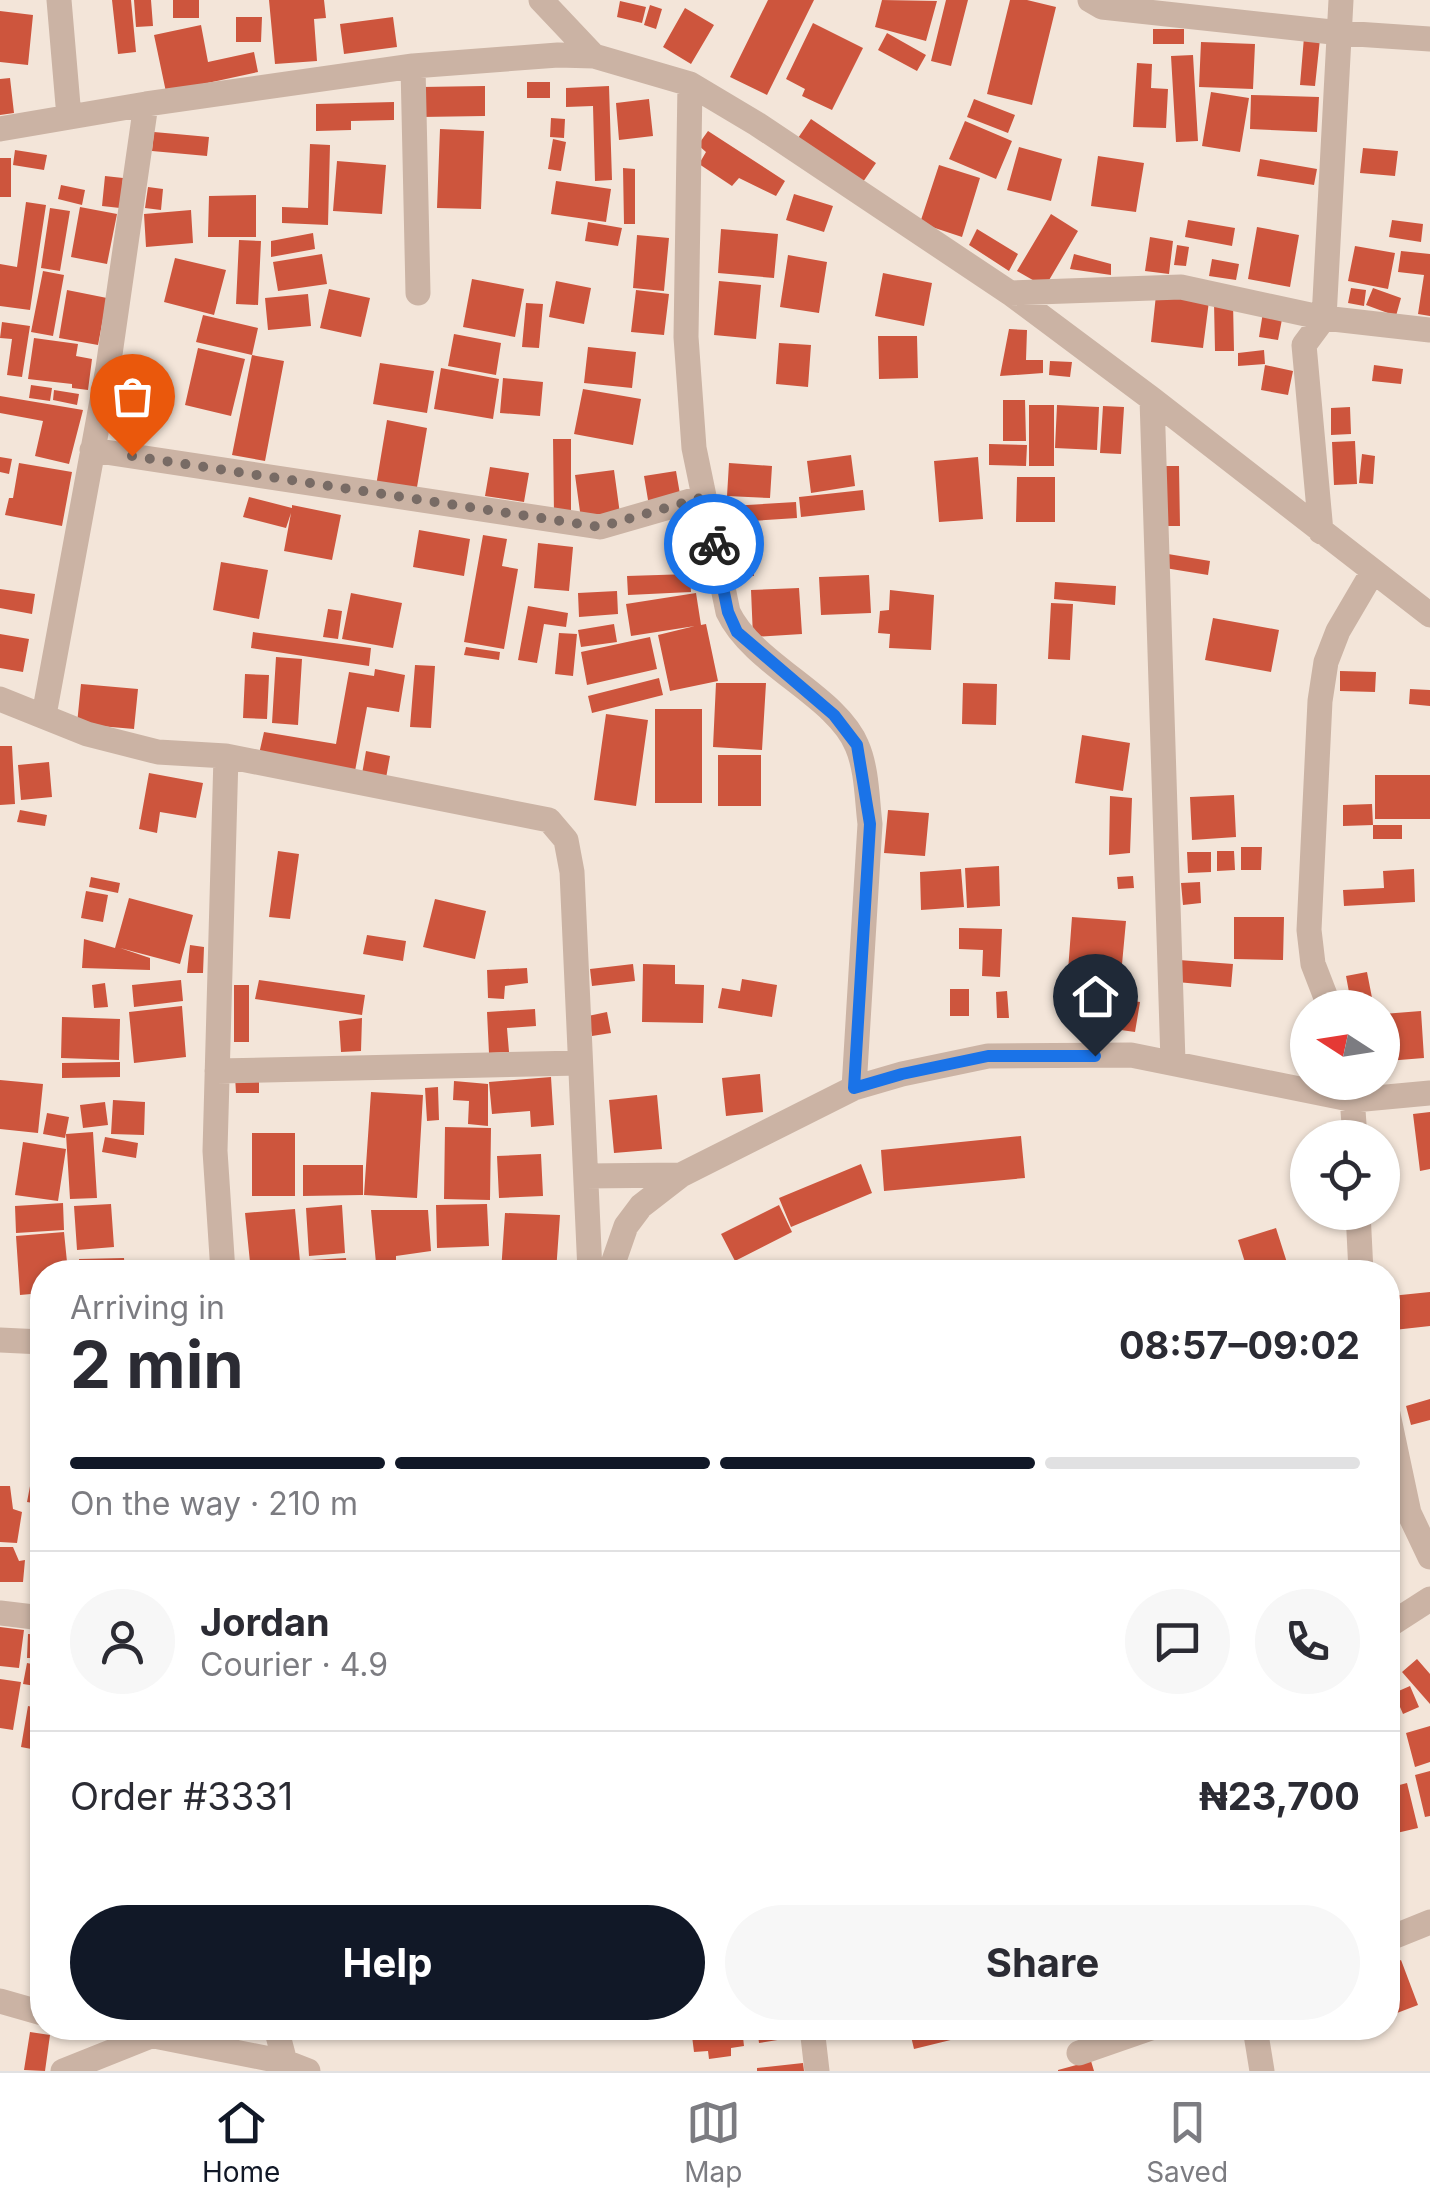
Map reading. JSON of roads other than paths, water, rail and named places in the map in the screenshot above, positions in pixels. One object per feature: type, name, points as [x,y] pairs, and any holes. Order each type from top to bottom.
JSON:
[{"type":"street","points":[[59,0],[69,117]]},
{"type":"street","points":[[541,0],[594,56]]},
{"type":"street","points":[[1090,0],[1102,7],[1430,39]]},
{"type":"street","points":[[1321,532],[1304,345],[1324,318],[1341,0]]},
{"type":"street","points":[[0,129],[413,66],[558,54],[594,56],[690,84],[757,124],[1010,293],[1430,615]]},
{"type":"street","points":[[413,66],[418,293]]},
{"type":"street","points":[[690,84],[686,338],[694,448],[728,612],[737,632],[834,715],[857,745],[870,824],[854,1088]]},
{"type":"street","points":[[44,715],[92,450],[146,104]]},
{"type":"street","points":[[1010,293],[1181,287],[1324,318],[1430,330]]},
{"type":"street","points":[[1152,399],[1173,1062]]},
{"type":"street","points":[[92,450],[600,527],[704,497]]},
{"type":"street","points":[[1323,990],[1313,964],[1309,930],[1320,701],[1326,662],[1338,631],[1372,573]]},
{"type":"street","points":[[0,699],[87,734],[158,752],[226,756],[549,820],[566,840],[572,872],[590,1260]]},
{"type":"street","points":[[222,1260],[216,1151],[226,756]]},
{"type":"street","points":[[614,1260],[626,1226],[641,1206],[681,1175],[854,1088],[902,1074],[988,1056],[1130,1055],[1290,1081]]},
{"type":"street","points":[[217,1071],[580,1063]]},
{"type":"street","points":[[1400,1092],[1430,1093]]},
{"type":"street","points":[[586,1176],[681,1175]]},
{"type":"street","points":[[1359,1230],[1360,1260]]},
{"type":"street","points":[[0,1340],[30,1341]]},
{"type":"street","points":[[1400,1471],[1409,1513],[1430,1557]]},
{"type":"street","points":[[1400,1618],[1430,1599]]},
{"type":"street","points":[[0,1613],[30,1617]]},
{"type":"street","points":[[1400,1934],[1430,1922]]},
{"type":"street","points":[[0,2001],[30,2010]]},
{"type":"street","points":[[63,2071],[140,2040]]},
{"type":"street","points":[[175,2040],[297,2067]]},
{"type":"street","points":[[282,2040],[297,2067]]},
{"type":"street","points":[[813,2040],[817,2071]]},
{"type":"street","points":[[1079,2053],[1116,2040]]},
{"type":"street","points":[[1257,2040],[1262,2071]]}]
